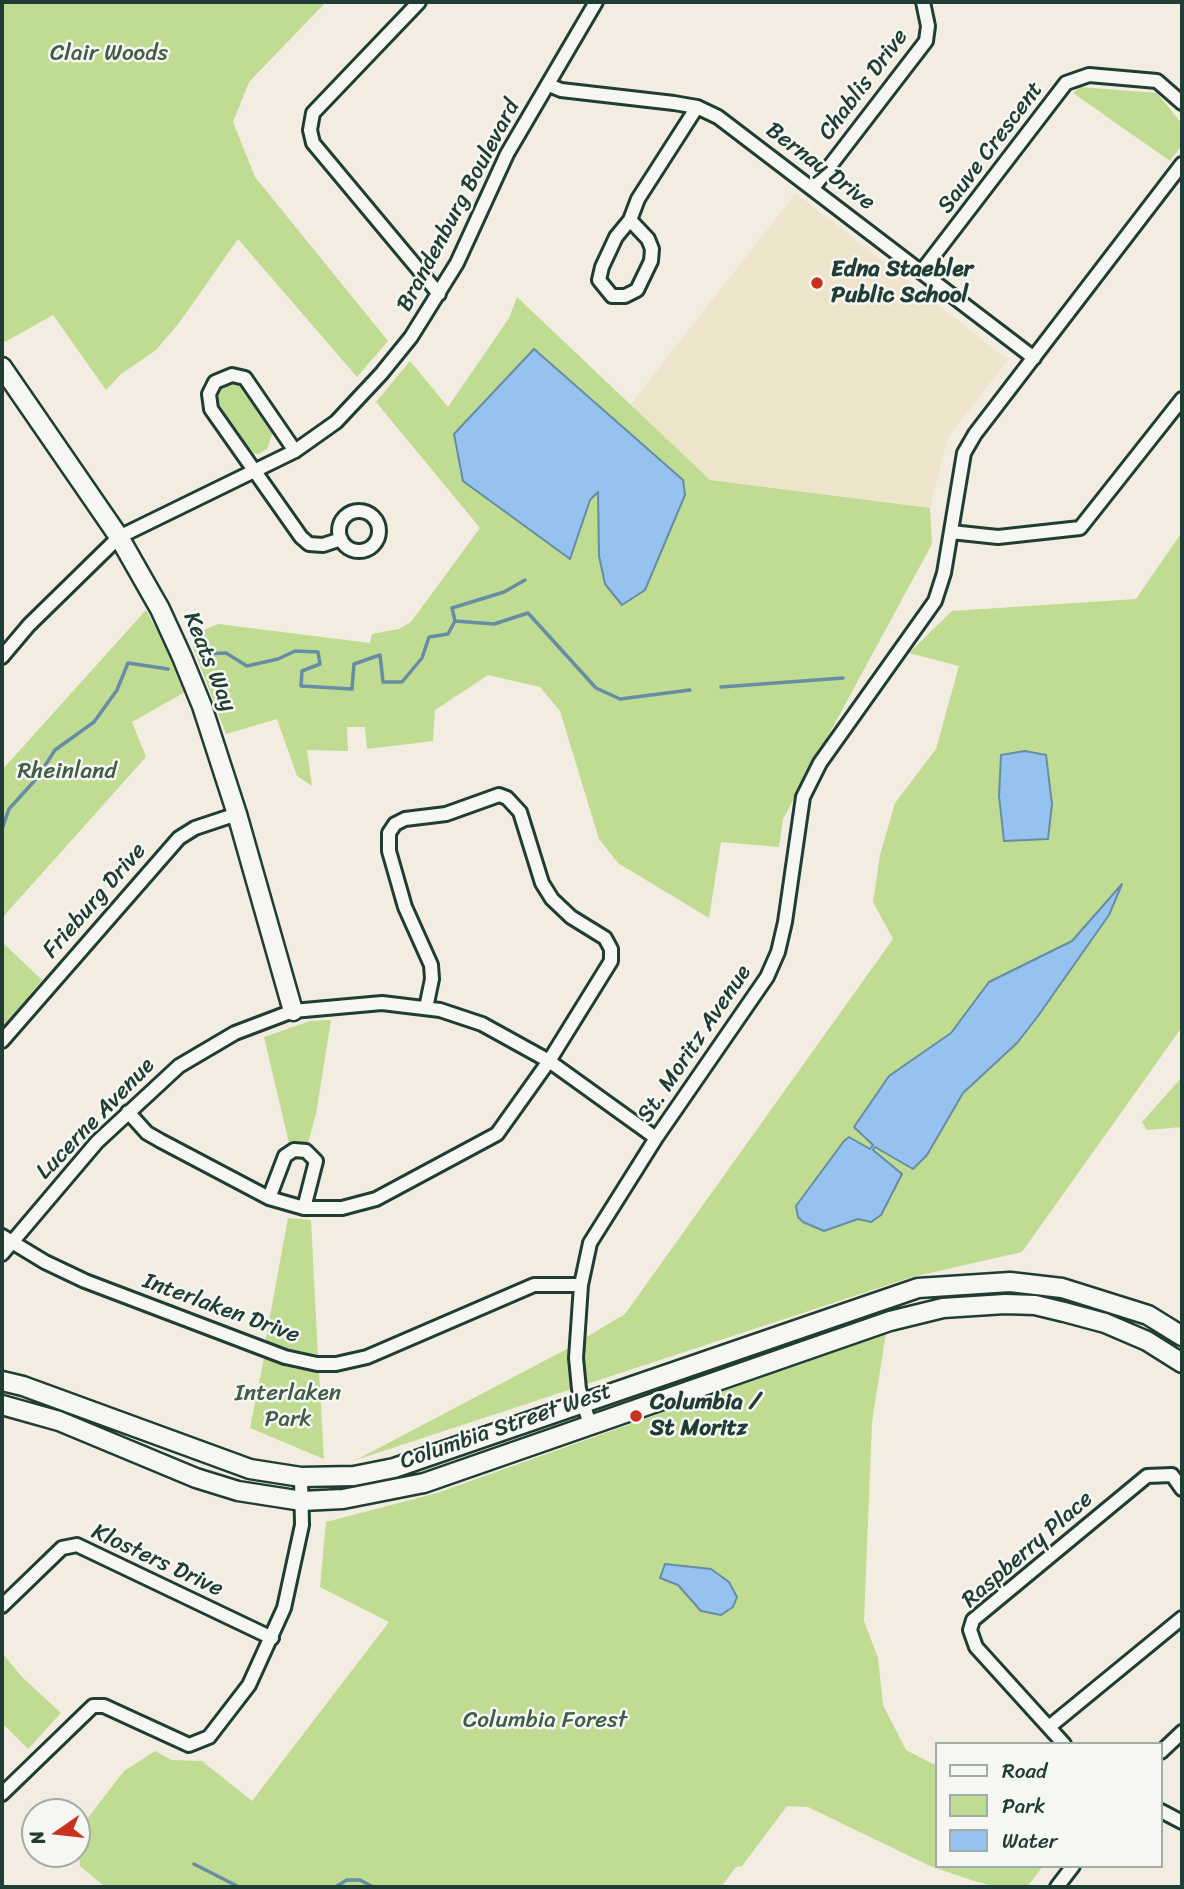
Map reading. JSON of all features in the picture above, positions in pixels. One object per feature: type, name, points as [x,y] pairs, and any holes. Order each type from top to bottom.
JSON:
[{"type":"main road","name":"Keats Way","points":[[3,373],[119,537],[160,609],[182,657],[237,814],[293,1011]]},
{"type":"main road","name":"Columbia Street West","points":[[2,1381],[250,1469],[301,1477],[354,1476],[394,1468],[918,1288],[1010,1282],[1062,1288],[1147,1315],[1182,1336]]},
{"type":"main road","name":"Columbia Street West","points":[[2,1405],[59,1421],[196,1478],[237,1491],[303,1501],[343,1499],[424,1483],[890,1321],[917,1313],[974,1304],[1035,1305],[1105,1323],[1147,1340],[1182,1363]]},
{"type":"street","points":[[419,2],[313,113],[310,130],[313,143],[439,294]]},
{"type":"street","name":"Brandenburg Boulevard","points":[[2,657],[29,625],[119,537],[295,452],[336,422],[381,374],[411,337],[457,263],[507,154],[596,2]]},
{"type":"street","name":"Chablis Drive","points":[[813,188],[926,41],[928,26],[923,2]]},
{"type":"street","name":"Sauve Crescent","points":[[922,271],[1066,83],[1089,75],[1157,81],[1182,101]]},
{"type":"street","name":"Bernay Drive","points":[[549,85],[561,90],[696,107],[718,117],[1034,358]]},
{"type":"street","points":[[630,220],[648,239],[652,249],[651,261],[637,290],[625,296],[612,296],[599,280],[616,237],[630,220],[638,199],[696,107]]},
{"type":"street","points":[[1034,358],[1182,164]]},
{"type":"street","name":"St. Moritz Avenue","points":[[590,1425],[583,1403],[576,1358],[584,1262],[599,1225],[767,977],[778,953],[785,922],[803,797],[820,763],[935,600],[944,573],[964,453],[975,434],[1034,358]]},
{"type":"street","points":[[295,452],[244,378],[225,376],[211,387],[211,409],[301,537],[309,544],[323,545],[341,539]]},
{"type":"street","points":[[951,532],[999,537],[1080,528],[1182,399]]},
{"type":"street","points":[[128,1112],[147,1133],[269,1198],[304,1208],[327,1209],[365,1203],[478,1147],[505,1125],[611,961],[611,949],[605,938],[570,917],[552,900],[542,883],[520,812],[507,798],[499,795],[446,814],[405,819],[395,824],[389,833],[389,851],[405,907],[431,965],[426,1008]]},
{"type":"street","name":"Frieburg Drive","points":[[2,1041],[179,838],[195,828],[237,814]]},
{"type":"street","name":"Lucerne Avenue","points":[[2,1254],[6,1239],[97,1142],[179,1066],[266,1018],[293,1011],[382,1003],[426,1008],[482,1024],[549,1060],[656,1138]]},
{"type":"street","points":[[269,1198],[285,1156],[294,1150],[306,1150],[316,1161],[304,1208]]},
{"type":"street","name":"Interlaken Drive","points":[[6,1239],[85,1281],[285,1357],[317,1364],[336,1364],[367,1357],[534,1285],[581,1285]]},
{"type":"street","name":"Raspberry Place","points":[[1062,1742],[976,1647],[970,1630],[972,1620],[1147,1476],[1172,1475],[1182,1489]]},
{"type":"street","points":[[2,1794],[93,1706],[104,1706],[189,1745],[202,1742],[223,1722],[249,1685],[272,1638],[291,1587],[303,1501],[301,1477]]},
{"type":"street","name":"Klosters Drive","points":[[2,1606],[56,1552],[70,1545],[77,1545],[272,1638]]},
{"type":"street","points":[[1049,1727],[1182,1618]]},
{"type":"street","points":[[1163,1750],[1182,1732]]},
{"type":"street","points":[[1163,1812],[1182,1822]]},
{"type":"street","points":[[1057,1887],[1071,1868]]},
{"type":"shaded area","name":"Edna Staebler Public School","points":[[796,193],[1008,360],[948,437],[930,508],[710,480],[630,405]]},
{"type":"green space","name":"Clair Woods","points":[[2,2],[326,2],[249,82],[233,122],[255,177],[388,341],[357,377],[238,239],[179,323],[156,350],[121,374],[106,390],[53,315],[5,342],[2,338]]},
{"type":"green space","points":[[1080,87],[1157,93],[1182,124],[1182,145],[1170,161],[1073,93]]},
{"type":"green space","points":[[517,297],[710,480],[930,508],[932,544],[783,819],[779,847],[721,842],[709,918],[618,863],[599,839],[560,711],[540,687],[488,675],[435,710],[433,741],[367,749],[365,727],[347,727],[348,751],[307,750],[312,786],[297,776],[277,719],[226,734],[193,647],[197,633],[218,624],[370,643],[372,634],[399,629],[411,622],[480,528],[376,402],[410,361],[448,407],[509,318]],"holes":[[[534,350],[645,590],[622,605],[605,584],[599,557],[598,492],[590,500],[569,558]]]},
{"type":"green space","points":[[232,383],[245,388],[273,432],[267,449],[258,454],[250,453],[217,408],[219,390]]},
{"type":"green space","points":[[1182,532],[1182,1027],[1022,1252],[912,1277],[356,1460],[563,1351],[625,1314],[893,939],[873,902],[880,855],[895,803],[936,749],[959,666],[909,653],[952,611],[1136,599]]},
{"type":"green space","name":"Rheinland","points":[[146,610],[166,647],[185,692],[132,722],[146,757],[2,918],[2,770]]},
{"type":"green space","points":[[2,942],[42,980],[2,1029]]},
{"type":"green space","points":[[331,1020],[316,1114],[308,1143],[289,1143],[264,1037],[310,1021]]},
{"type":"green space","points":[[1182,1077],[1182,1127],[1147,1130],[1142,1122]]},
{"type":"green space","points":[[288,1218],[311,1220],[318,1357],[265,1343]]},
{"type":"green space","name":"Columbia Forest","points":[[886,1333],[872,1422],[864,1621],[878,1658],[883,1705],[906,1750],[936,1765],[936,1868],[1041,1868],[1027,1887],[995,1887],[968,1879],[930,1866],[808,1807],[787,1806],[742,1866],[736,1867],[721,1887],[105,1887],[82,1868],[91,1868],[91,1814],[124,1771],[155,1751],[172,1760],[202,1761],[252,1801],[389,1622],[320,1587],[326,1522],[437,1493]]},
{"type":"green space","name":"Interlaken Park","points":[[264,1358],[296,1369],[319,1371],[324,1459],[250,1428]]},
{"type":"green space","points":[[2,1653],[22,1677],[61,1713],[28,1749],[2,1723]]},
{"type":"water","points":[[534,349],[683,480],[685,495],[645,590],[622,605],[605,584],[599,556],[598,492],[590,500],[570,559],[463,481],[454,434]]},
{"type":"water","points":[[1025,751],[1046,755],[1052,804],[1048,839],[1004,841],[999,796],[1001,755]]},
{"type":"water","points":[[1122,884],[1109,915],[1038,1016],[1017,1043],[963,1093],[927,1155],[913,1169],[875,1147],[873,1150],[902,1174],[881,1215],[871,1222],[858,1219],[824,1231],[803,1222],[798,1217],[796,1206],[844,1141],[849,1137],[870,1149],[873,1145],[854,1127],[889,1076],[951,1033],[989,982],[1072,941]]},
{"type":"water","points":[[665,1564],[711,1569],[729,1582],[737,1597],[733,1607],[721,1615],[701,1611],[678,1585],[660,1578]]},
{"type":"waterway","points":[[203,654],[226,653],[247,666],[278,659],[295,651],[318,652],[320,664],[302,671],[301,686],[352,689],[354,664],[380,655],[383,682],[402,682],[422,658],[429,637],[448,634],[455,621],[452,608],[504,592],[525,580]]},
{"type":"waterway","points":[[455,621],[494,624],[528,613],[596,688],[620,699],[690,690]]},
{"type":"waterway","points":[[2,829],[9,809],[37,778],[55,750],[94,722],[117,690],[128,663],[168,669]]},
{"type":"waterway","points":[[721,687],[843,678]]},
{"type":"waterway","points":[[194,1864],[239,1887]]},
{"type":"waterway","points":[[335,1887],[347,1880],[360,1880],[373,1887]]},
{"type":"place","name":"Edna Staebler Public School","points":[[817,283]]},
{"type":"place","name":"Columbia / St Moritz","points":[[636,1416]]}]
